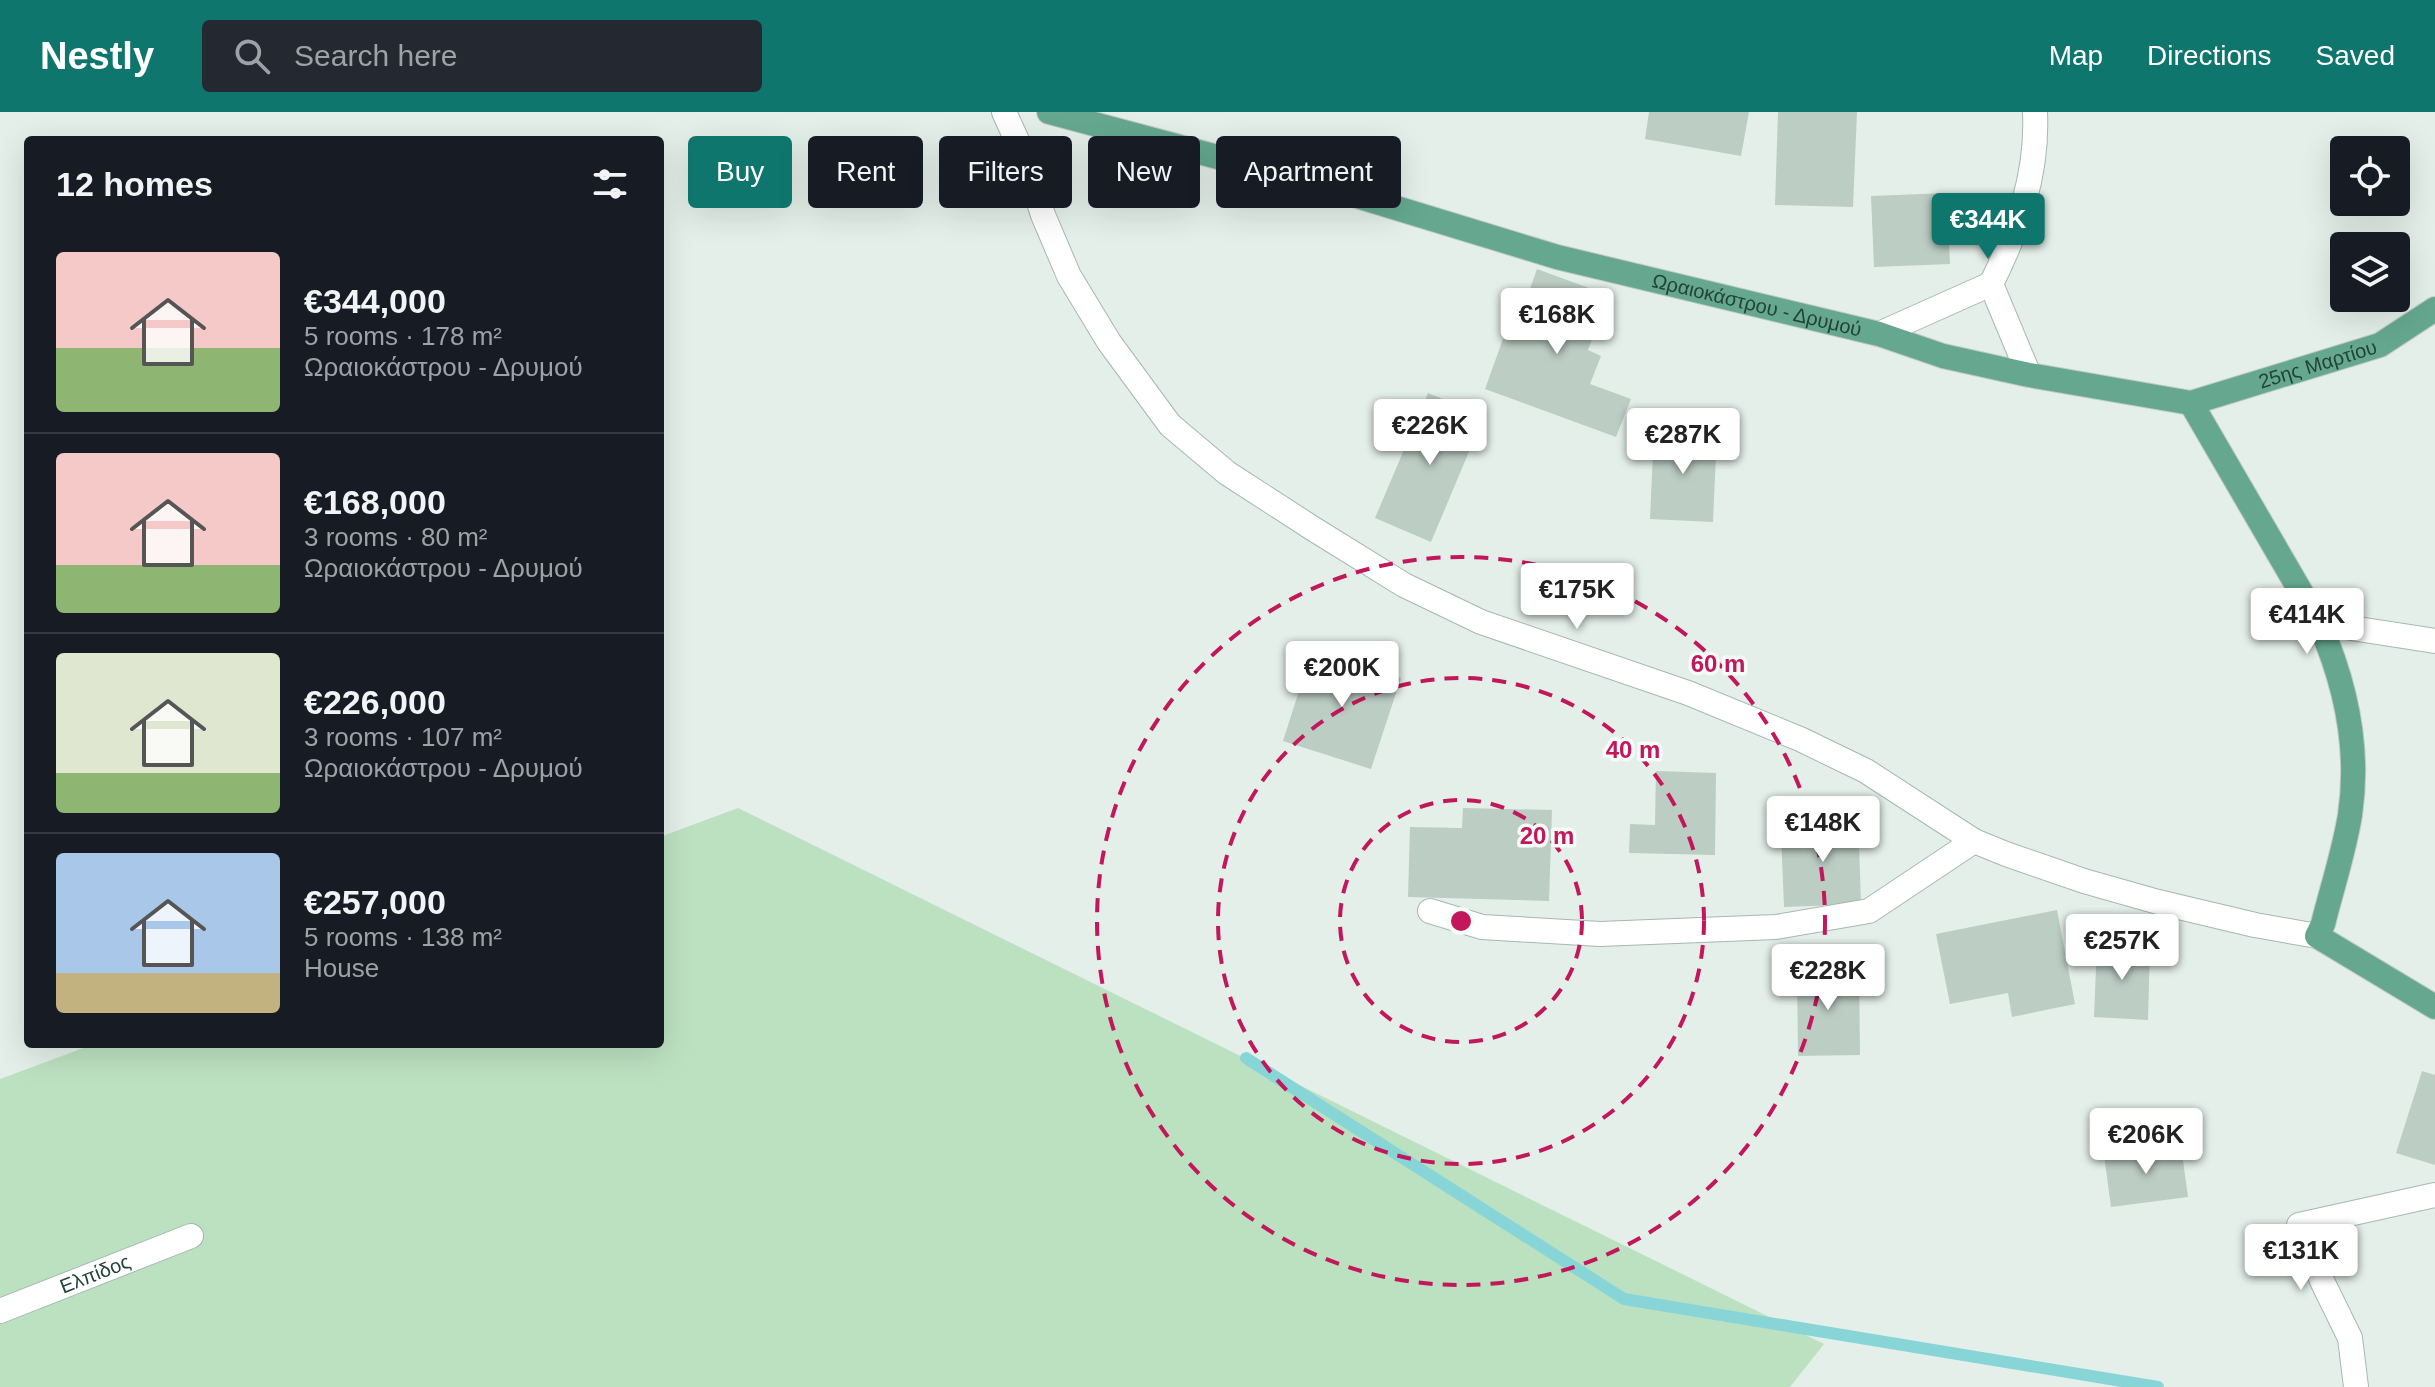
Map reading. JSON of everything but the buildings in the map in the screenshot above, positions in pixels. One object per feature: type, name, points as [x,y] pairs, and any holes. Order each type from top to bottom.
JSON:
[{"type":"main road","name":"Ωραιοκάστρου - Δρυμού","points":[[1049,112],[1311,182],[1557,257],[1879,334],[1943,356],[2029,375],[2191,403]]},
{"type":"main road","name":"25ης Μαρτίου","points":[[2191,403],[2380,345],[2435,309]]},
{"type":"main road","points":[[2191,403],[2319,623],[2332,653],[2350,715],[2354,767],[2350,816],[2323,924],[2317,936],[2435,1007]]},
{"type":"street","points":[[1004,112],[1025,158],[1043,215],[1069,276],[1109,342],[1170,425],[1227,473],[1404,585],[1481,622],[1688,693],[1800,739],[1866,771],[1974,841],[2084,881],[2158,902],[2317,936]]},
{"type":"street","points":[[1879,334],[1991,284],[2009,249],[2022,213],[2034,152],[2035,112]]},
{"type":"street","points":[[1991,284],[2029,375]]},
{"type":"street","points":[[2319,623],[2435,641]]},
{"type":"street","points":[[1430,911],[1482,927],[1600,934],[1776,927],[1869,911],[1974,841]]},
{"type":"street","points":[[2356,1387],[2350,1338],[2299,1225],[2435,1195]]},
{"type":"street","name":"Ελπίδος","points":[[0,1311],[191,1236]]},
{"type":"green space","points":[[738,808],[1824,1344],[1790,1387],[0,1387],[0,1079],[83,1048],[664,1048],[664,836]]},
{"type":"waterway","points":[[1246,1058],[1624,1299],[2158,1387]]}]
